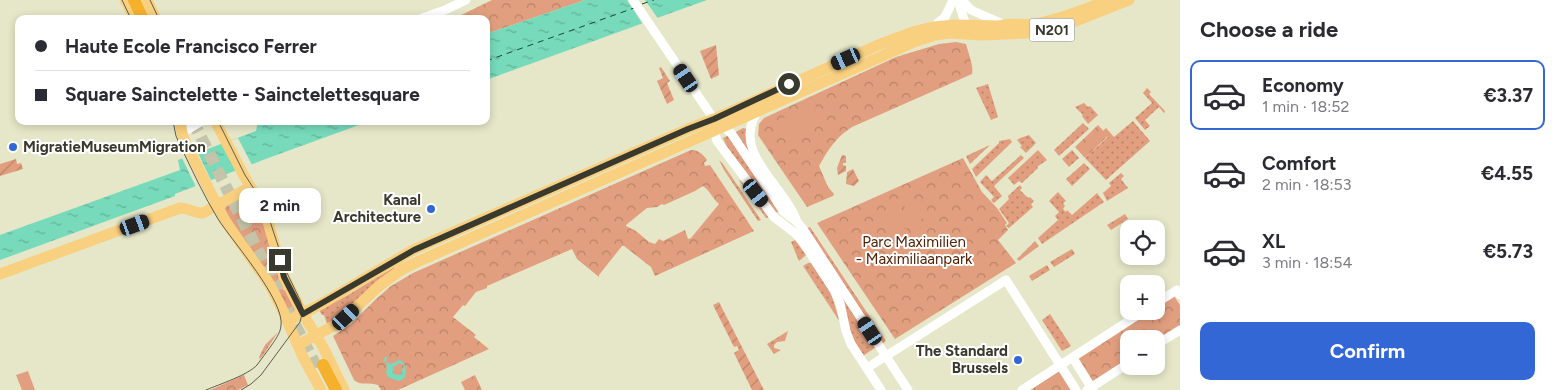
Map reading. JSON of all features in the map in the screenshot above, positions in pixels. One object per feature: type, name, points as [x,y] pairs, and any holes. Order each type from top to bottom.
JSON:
[{"type":"highway","points":[[134,0],[141,15]]},
{"type":"highway","points":[[139,0],[146,15]]},
{"type":"highway","points":[[328,390],[320,367],[336,390]]},
{"type":"main road","points":[[125,0],[133,15]]},
{"type":"main road","points":[[147,0],[154,15]]},
{"type":"main road","name":"N201","points":[[717,125],[789,84],[878,45],[916,31],[933,27],[967,29],[1003,24],[1030,24],[1053,20],[1085,10],[1107,0]]},
{"type":"main road","name":"N201","points":[[303,314],[415,256],[717,125],[758,111],[914,42],[935,35],[955,33],[967,29],[982,35],[1028,33],[1056,29],[1129,0]]},
{"type":"main road","points":[[217,125],[250,188],[263,206],[284,277],[344,390]]},
{"type":"main road","points":[[181,127],[192,155],[217,205],[225,220],[270,285],[321,390]]},
{"type":"main road","points":[[0,274],[180,208],[201,213],[250,188]]},
{"type":"main road","name":"N201","points":[[316,335],[346,317],[415,256]]},
{"type":"main road","points":[[288,322],[303,314]]},
{"type":"main road","points":[[298,345],[316,335]]},
{"type":"street","points":[[431,15],[466,0]]},
{"type":"street","points":[[633,0],[717,125],[734,138],[784,212],[803,229],[908,390]]},
{"type":"street","points":[[933,27],[945,16],[953,0]]},
{"type":"street","points":[[958,0],[967,29]]},
{"type":"street","points":[[962,0],[971,10],[1003,24]]},
{"type":"street","points":[[758,111],[753,118],[751,130],[754,153],[760,166],[797,222]]},
{"type":"street","points":[[717,125],[718,141],[774,217],[799,237],[828,281],[840,303],[849,338],[881,390]]},
{"type":"street","points":[[867,368],[1006,280],[1076,390]]},
{"type":"street","points":[[1165,298],[1178,292]]},
{"type":"street","points":[[1022,390],[1130,320]]},
{"type":"street","points":[[1165,339],[1180,330]]},
{"type":"street","points":[[1073,358],[1090,389],[1120,369]]},
{"type":"green space","points":[[492,0],[585,0],[490,33],[490,15],[461,15]]},
{"type":"green space","name":"Parc Maximilien - Maximiliaanpark","points":[[956,42],[966,44],[972,64],[972,74],[852,127],[841,135],[819,166],[828,187],[834,194],[807,207],[758,135],[759,124],[764,118],[896,57],[939,44]]},
{"type":"green space","points":[[716,45],[719,75],[711,79],[700,51]]},
{"type":"green space","points":[[661,67],[670,81],[667,83],[674,100],[667,104],[657,81],[663,78],[659,68]]},
{"type":"green space","points":[[988,84],[998,117],[991,120],[976,88]]},
{"type":"green space","points":[[1147,88],[1151,92],[1149,94],[1165,111],[1164,113],[1159,107],[1145,120],[1150,126],[1145,130],[1135,118],[1152,103],[1143,93]]},
{"type":"green space","points":[[1084,103],[1088,107],[1090,106],[1098,115],[1088,124],[1075,107]]},
{"type":"green space","points":[[815,105],[823,122],[788,136],[781,119]]},
{"type":"green space","points":[[1133,121],[1150,141],[1106,180],[1085,158],[1108,137],[1103,131],[1106,128],[1114,137]]},
{"type":"green space","points":[[1083,123],[1089,129],[1059,156],[1054,150]]},
{"type":"green space","points":[[1098,125],[1108,136],[1085,158],[1075,147]]},
{"type":"green space","points":[[743,128],[747,129],[750,154],[734,133]]},
{"type":"green space","points":[[729,135],[780,211],[775,213],[727,147],[723,138]]},
{"type":"green space","points":[[1029,135],[1036,143],[1026,153],[1020,147],[1022,146],[1017,140]]},
{"type":"green space","points":[[1010,139],[1012,142],[976,177],[972,169],[999,141]]},
{"type":"green space","points":[[990,145],[970,164],[966,156]]},
{"type":"green space","points":[[691,150],[702,154],[707,160],[704,163],[705,166],[710,165],[754,231],[655,276],[651,267],[624,246],[622,246],[599,277],[577,259],[572,249],[476,292],[453,317],[476,335],[474,337],[489,349],[398,390],[381,390],[378,385],[356,382],[333,336],[351,324],[391,286],[413,273]],"holes":[[[703,186],[719,204],[691,238],[688,239],[685,230],[663,241],[659,239],[655,244],[626,226],[647,208],[664,205]]]},
{"type":"green space","points":[[1038,150],[1047,160],[1037,167],[1022,183],[1019,181],[1014,185],[1008,178]]},
{"type":"green space","points":[[1072,150],[1079,158],[1069,167],[1062,159]]},
{"type":"green space","points":[[842,155],[846,156],[846,163],[843,163],[843,165],[846,166],[846,171],[838,175],[837,168]]},
{"type":"green space","points":[[1021,155],[1024,158],[994,186],[1002,196],[994,203],[991,200],[994,197],[980,182],[986,175],[992,181]]},
{"type":"green space","name":"Parc Maximilien - Maximiliaanpark","points":[[963,158],[982,192],[997,208],[1007,223],[1005,225],[1008,230],[998,240],[1016,263],[895,339],[817,223]]},
{"type":"green space","points":[[16,159],[17,164],[21,163],[23,169],[0,176],[0,164]]},
{"type":"green space","points":[[719,160],[723,164],[761,220],[758,221]]},
{"type":"green space","points":[[1084,163],[1090,169],[1072,186],[1066,179]]},
{"type":"green space","points":[[853,169],[859,181],[854,186],[846,184],[847,172]]},
{"type":"green space","points":[[1121,173],[1124,176],[1121,179],[1128,188],[1107,201],[1103,193],[1111,186],[1109,183]]},
{"type":"green space","points":[[740,180],[769,217],[766,218]]},
{"type":"green space","points":[[1020,185],[1022,188],[1020,190],[1034,201],[1031,204],[1033,207],[1009,228],[1006,226],[1009,223],[999,209],[1009,199],[1008,196]]},
{"type":"green space","points":[[1058,192],[1066,201],[1063,203],[1065,206],[1063,209],[1072,215],[1097,193],[1104,202],[1042,244],[1038,238],[1058,220],[1055,216],[1059,212],[1049,201]]},
{"type":"green space","points":[[247,195],[251,195],[258,206],[284,288],[282,289],[285,290],[296,309],[293,312],[289,312],[224,209],[227,205]]},
{"type":"green space","points":[[913,199],[922,219],[912,224],[903,203]]},
{"type":"green space","points":[[894,207],[904,227],[892,233],[883,212]]},
{"type":"green space","points":[[1125,214],[1128,219],[1120,220],[1120,224],[1111,230],[1107,225]]},
{"type":"green space","points":[[810,227],[886,341],[883,343],[806,229]]},
{"type":"green space","points":[[906,228],[919,257],[905,264],[892,235]]},
{"type":"green space","points":[[795,240],[806,255],[799,261],[791,242]]},
{"type":"green space","points":[[1035,241],[1039,246],[1019,261],[1017,259]]},
{"type":"green space","points":[[1072,249],[1075,254],[1054,267],[1050,262]]},
{"type":"green space","points":[[811,263],[831,293],[840,322],[803,266]]},
{"type":"green space","points":[[1047,265],[1050,270],[1032,281],[1029,276]]},
{"type":"green space","points":[[393,267],[395,268],[341,316],[327,324],[324,315],[319,310],[350,294]]},
{"type":"green space","points":[[838,291],[876,347],[863,356],[850,334]]},
{"type":"green space","points":[[1174,296],[1180,305],[1180,327],[1165,337],[1165,330],[1122,330],[1137,320],[1165,320],[1165,302]]},
{"type":"green space","points":[[719,302],[764,390],[752,390],[734,353],[739,350],[737,346],[734,347],[713,305]]},
{"type":"green space","points":[[1050,314],[1071,346],[1062,351],[1042,320]]},
{"type":"green space","points":[[788,331],[785,341],[777,342],[774,345],[774,348],[781,350],[774,354],[767,344]]},
{"type":"green space","points":[[1120,331],[1120,366],[1093,384],[1077,359]]},
{"type":"green space","points":[[278,332],[260,359],[259,357],[265,345]]},
{"type":"green space","points":[[28,371],[35,390],[22,390],[16,375]]},
{"type":"green space","points":[[1059,371],[1072,390],[1030,390]]},
{"type":"green space","points":[[244,375],[248,385],[238,390],[210,390]]},
{"type":"green space","points":[[475,375],[482,390],[465,390],[461,382]]},
{"type":"water","points":[[585,0],[707,0],[490,79],[490,33]]},
{"type":"water","points":[[257,125],[359,125],[175,194],[175,196],[0,260],[0,235],[180,170],[178,160],[256,131]]},
{"type":"water","points":[[399,360],[403,362],[406,368],[405,377],[400,381],[389,378],[386,373],[386,362],[391,364]],"holes":[[[400,363],[404,366],[400,375],[394,374],[393,367]]]},
{"type":"pier","points":[[627,0],[645,0],[659,20],[644,26]]},
{"type":"pier","points":[[238,138],[252,165],[236,171],[223,143]]},
{"type":"pier","points":[[198,153],[211,180],[196,187],[182,158]]},
{"type":"ferry route","points":[[642,4],[654,0]]},
{"type":"ferry route","points":[[490,60],[634,8]]},
{"type":"tunnel","points":[[195,125],[278,291]]},
{"type":"tunnel","points":[[287,309],[317,368]]},
{"type":"tram line","points":[[122,0],[129,15]]},
{"type":"tram line","points":[[150,0],[157,15]]},
{"type":"tram line","points":[[174,125],[176,136],[218,219],[267,287],[280,315],[281,326],[278,334],[257,365],[241,376],[206,390]]},
{"type":"tram line","points":[[220,125],[245,175],[265,206],[287,273],[303,310],[300,322],[261,375],[241,390]]},
{"type":"place","name":"MigratieMuseumMigration","points":[[13,147]]},
{"type":"place","name":"Kanal Architecture","points":[[431,209]]},
{"type":"place","name":"The Standard Brussels","points":[[1018,360]]},
{"type":"route","points":[[280,260],[284,277],[303,314],[414,250],[714,119],[789,84]]}]
